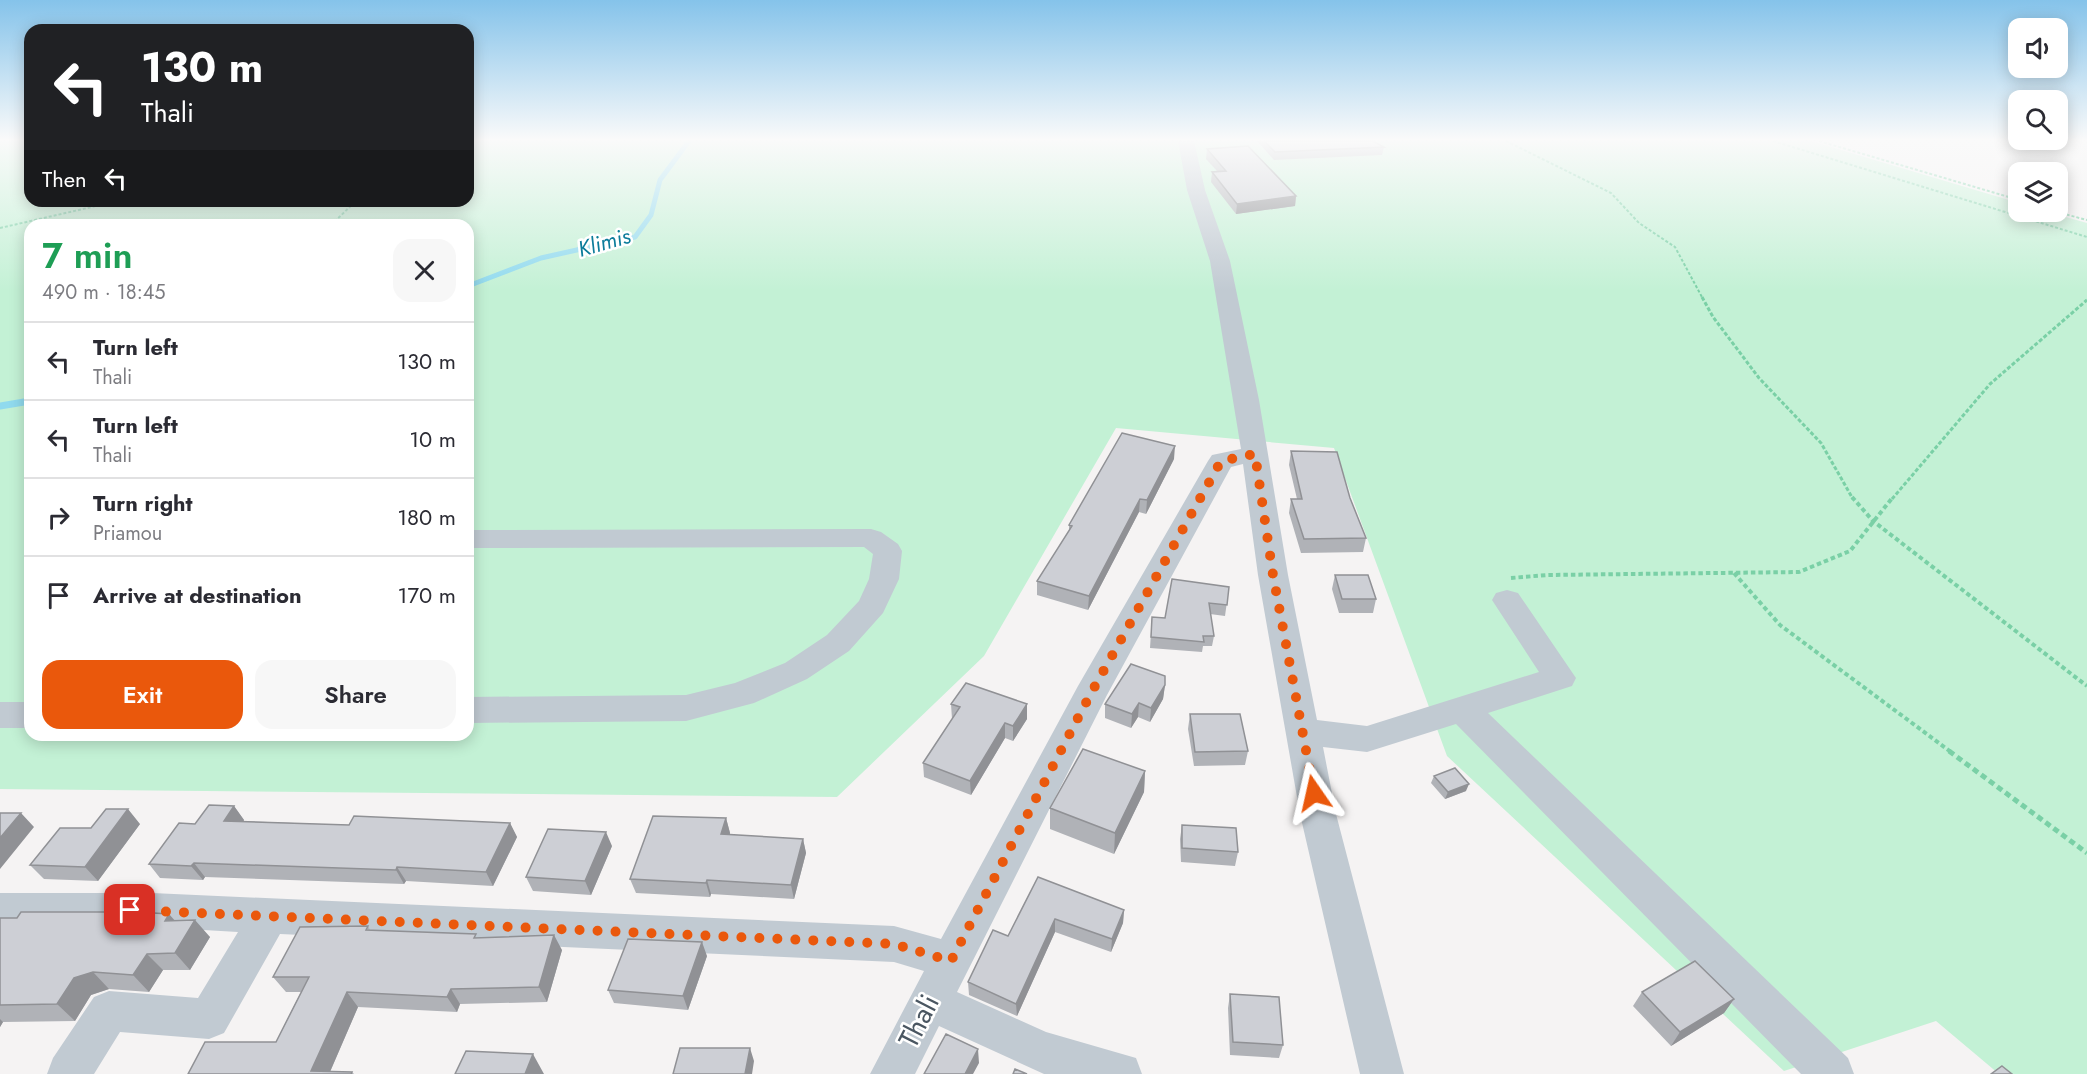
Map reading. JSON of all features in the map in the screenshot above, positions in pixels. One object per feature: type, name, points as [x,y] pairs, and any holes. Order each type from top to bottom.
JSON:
[{"type":"street","points":[[1196,191],[1220,261],[1255,454],[1273,575],[1318,814],[1382,1074]]},
{"type":"street","name":"Thali","points":[[892,1074],[1090,695],[1221,461],[1255,454]]},
{"type":"street","points":[[474,539],[871,538],[888,551],[884,579],[872,606],[838,643],[796,671],[742,694],[686,708],[474,710]]},
{"type":"street","points":[[1301,731],[1367,739],[1560,678],[1507,589]]},
{"type":"street","points":[[1462,709],[1832,1074]]},
{"type":"street","points":[[0,715],[24,715]]},
{"type":"street","points":[[0,910],[152,910],[894,944],[951,961]]},
{"type":"street","points":[[69,1074],[109,1011],[209,1020],[269,916]]},
{"type":"street","points":[[929,1000],[1047,1055],[1092,1070],[1120,1074]]},
{"type":"path","points":[[1607,191],[1639,223],[1675,247],[1713,317],[1759,378],[1821,443],[1854,501],[1873,521],[2087,686]]},
{"type":"path","points":[[1937,191],[2087,237]]},
{"type":"path","points":[[1989,191],[2008,197]]},
{"type":"path","points":[[39,219],[92,207]]},
{"type":"path","points":[[337,219],[350,207]]},
{"type":"path","points":[[2068,215],[2087,220]]},
{"type":"path","points":[[0,228],[24,223]]},
{"type":"path","points":[[1507,589],[1547,575],[1798,572],[1850,552],[1873,521],[1990,384],[2087,300]]},
{"type":"path","points":[[1733,573],[1779,625],[2087,853]]},
{"type":"green space","points":[[0,191],[24,191],[24,207],[474,207],[474,191],[1979,191],[2008,200],[2008,222],[2068,222],[2068,218],[2087,223],[2087,1074],[1999,1074],[1936,1021],[1784,1071],[1447,756],[1334,448],[1116,428],[984,656],[837,797],[0,789]]},
{"type":"building","points":[[1227,191],[1291,191],[1296,196],[1237,204]]},
{"type":"building","points":[[1122,433],[1175,446],[1147,500],[1140,499],[1089,596],[1037,581],[1072,526],[1069,525]]},
{"type":"building","points":[[1291,451],[1337,452],[1350,498],[1366,538],[1304,539],[1291,499],[1302,499]]},
{"type":"building","points":[[1335,575],[1368,575],[1376,599],[1342,599]]},
{"type":"building","points":[[1172,579],[1229,587],[1227,605],[1209,603],[1214,636],[1203,636],[1204,642],[1151,637],[1152,617],[1165,618]]},
{"type":"building","points":[[1131,664],[1165,676],[1165,685],[1151,708],[1139,703],[1132,714],[1105,704]]},
{"type":"building","points":[[966,683],[1027,704],[1013,726],[1005,723],[970,781],[923,763],[960,707],[951,704]]},
{"type":"building","points":[[1190,714],[1240,714],[1248,751],[1195,752]]},
{"type":"building","points":[[1083,749],[1145,771],[1115,833],[1050,808]]},
{"type":"building","points":[[1455,768],[1469,784],[1448,792],[1434,776]]},
{"type":"building","points":[[209,805],[234,806],[224,821],[349,825],[354,816],[510,823],[486,872],[397,867],[396,870],[194,863],[191,866],[149,864],[179,823],[195,824]]},
{"type":"building","points":[[106,809],[128,809],[85,867],[30,865],[60,828],[91,828]]},
{"type":"building","points":[[0,813],[21,813],[0,838]]},
{"type":"building","points":[[653,816],[726,818],[721,834],[803,839],[791,885],[707,880],[706,883],[630,879]]},
{"type":"building","points":[[1182,825],[1236,828],[1238,852],[1182,848]]},
{"type":"building","points":[[548,829],[606,832],[585,881],[526,877]]},
{"type":"building","points":[[1038,877],[1124,910],[1112,939],[1055,919],[1016,1004],[968,982],[993,930],[1008,936]]},
{"type":"building","points":[[21,912],[137,912],[169,914],[165,921],[195,920],[175,953],[147,954],[133,975],[93,972],[74,978],[57,1004],[0,1005],[0,918],[17,918]]},
{"type":"building","points":[[368,926],[366,930],[476,934],[474,938],[554,935],[539,987],[451,989],[447,997],[347,992],[311,1071],[352,1072],[351,1074],[188,1074],[205,1042],[276,1042],[309,977],[273,977],[300,927]]},
{"type":"building","points":[[628,939],[702,942],[683,996],[608,990]]},
{"type":"building","points":[[1695,961],[1734,999],[1680,1032],[1642,992]]},
{"type":"building","points":[[1230,994],[1279,997],[1283,1045],[1233,1042]]},
{"type":"building","points":[[946,1034],[978,1049],[965,1074],[924,1074]]},
{"type":"building","points":[[680,1048],[750,1048],[745,1074],[673,1074]]},
{"type":"building","points":[[466,1051],[533,1054],[525,1074],[455,1074]]},
{"type":"building","points":[[2002,1066],[2012,1074],[1991,1074]]},
{"type":"building","points":[[1015,1069],[1027,1074],[1013,1074]]},
{"type":"waterway","name":"Klimis","points":[[474,284],[541,258],[635,237],[651,215],[657,191]]},
{"type":"waterway","name":"Klimis","points":[[0,406],[24,402]]},
{"type":"route","points":[[130,910],[894,944],[951,961],[1090,695],[1221,461],[1255,454],[1273,575],[1314,793]]}]
